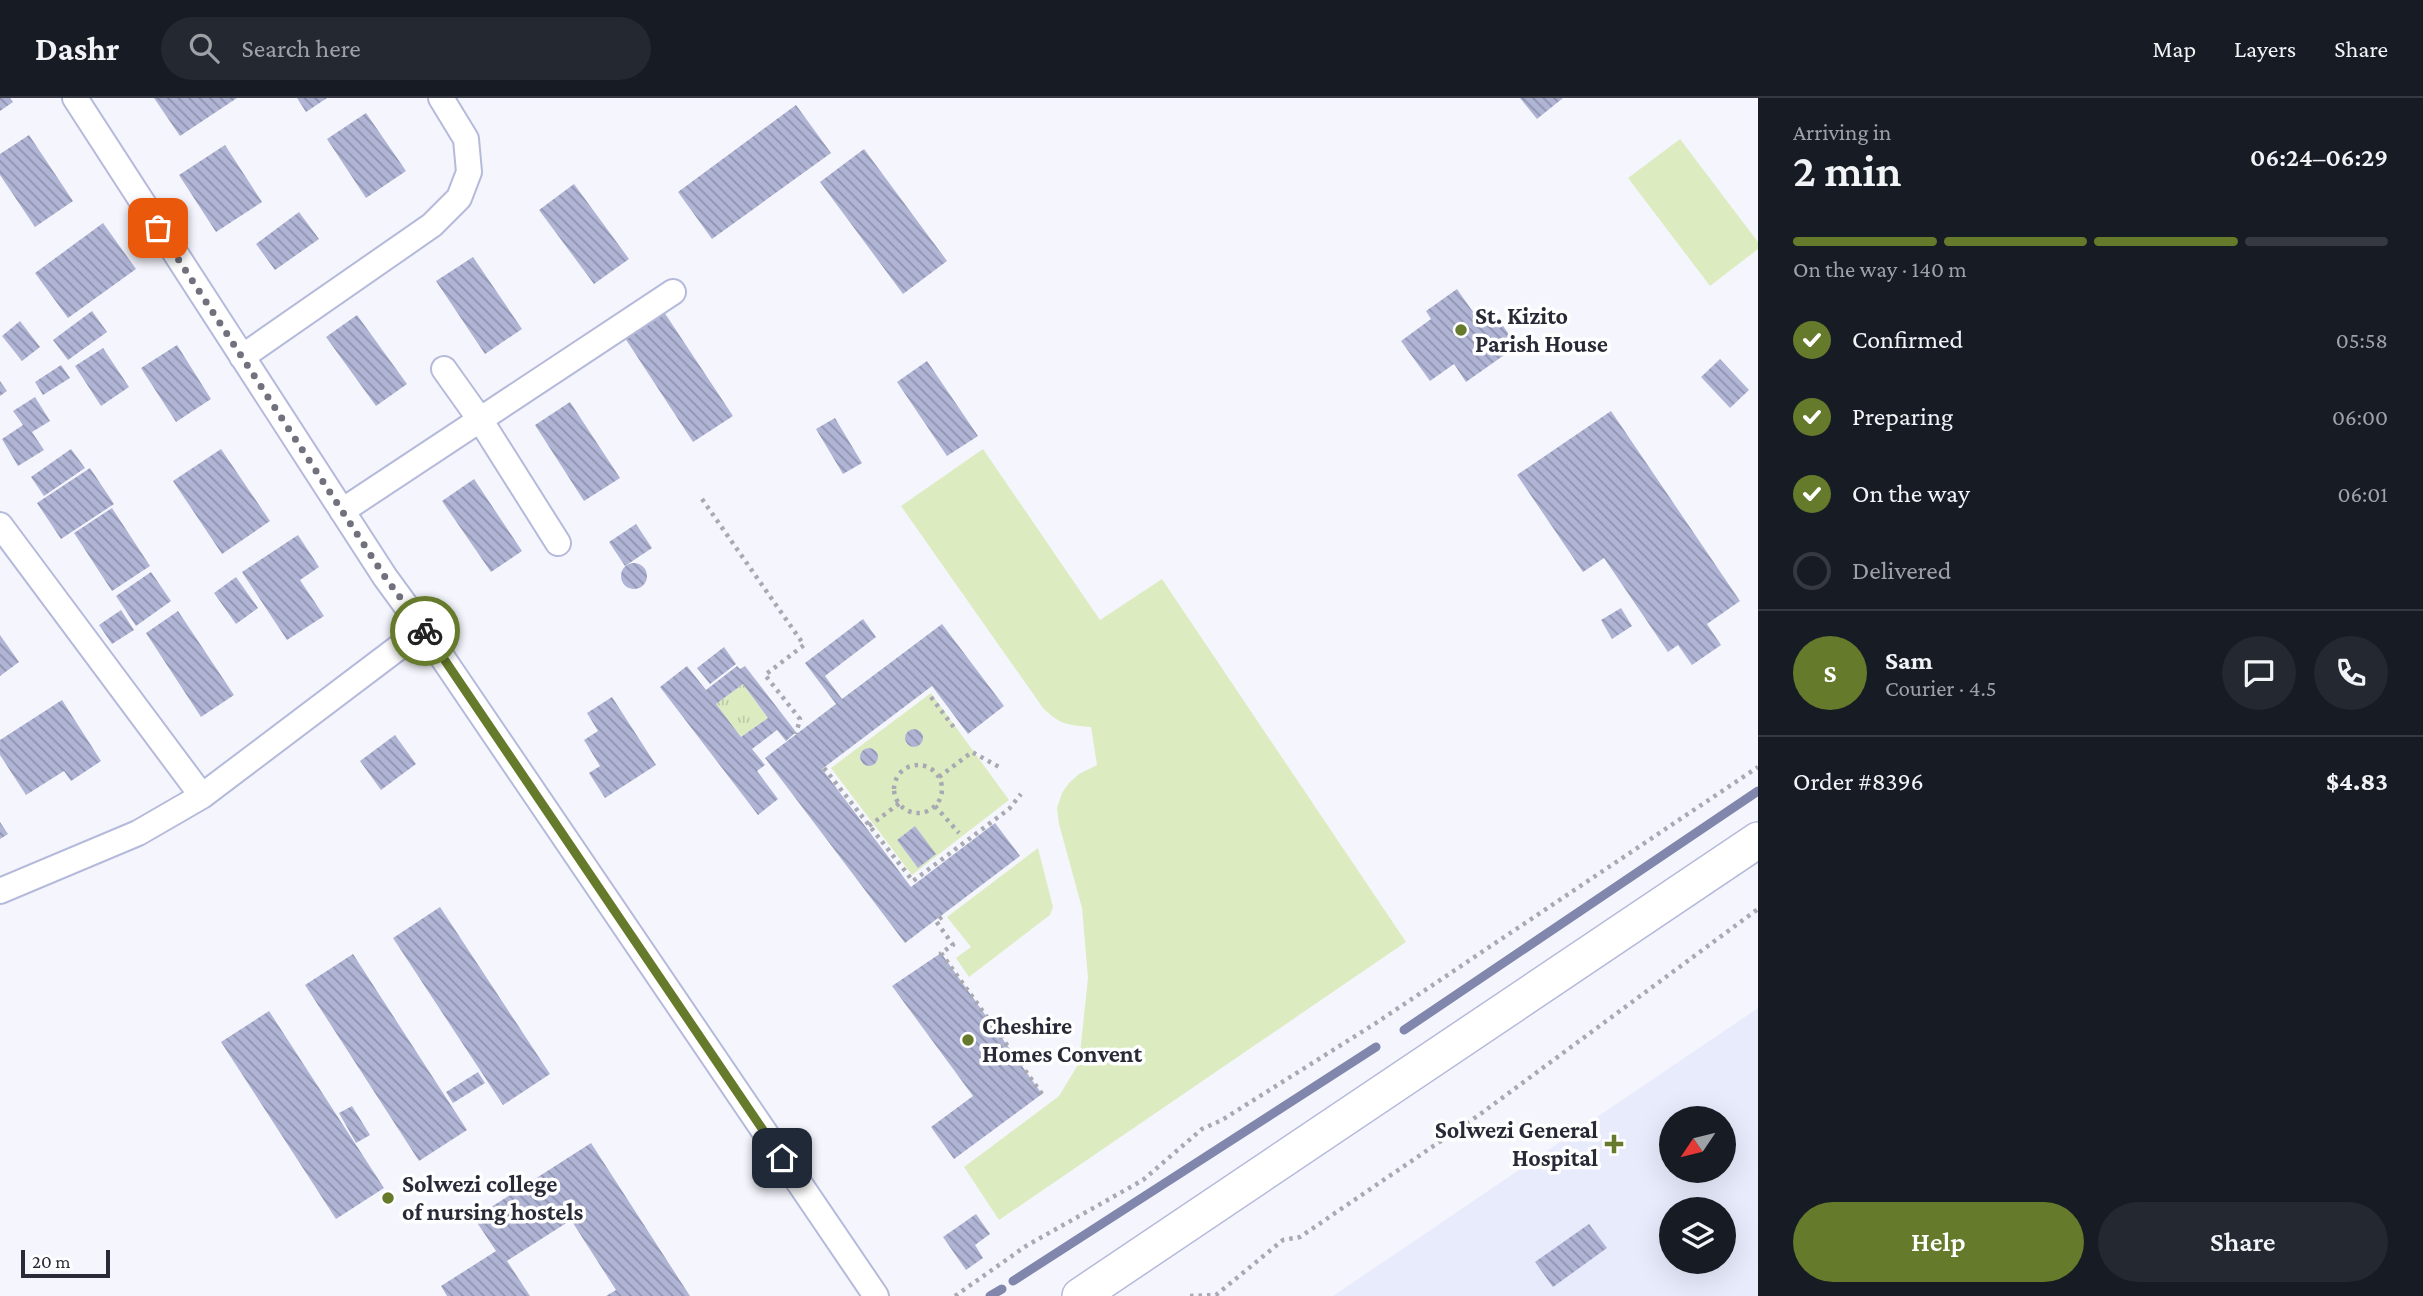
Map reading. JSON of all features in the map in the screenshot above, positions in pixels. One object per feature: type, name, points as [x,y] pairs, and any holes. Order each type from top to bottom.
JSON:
[{"type":"main road","points":[[1080,1296],[1758,840]]},
{"type":"street","points":[[75,98],[385,577],[876,1296]]},
{"type":"street","points":[[242,357],[432,225],[458,198],[469,172],[466,139],[441,98]]},
{"type":"street","points":[[342,511],[673,292]]},
{"type":"street","points":[[444,369],[481,421],[558,542]]},
{"type":"street","points":[[0,525],[202,796]]},
{"type":"street","points":[[0,891],[138,833],[202,796],[423,629]]},
{"type":"path","points":[[702,499],[804,645],[765,676],[800,719],[796,734]]},
{"type":"path","points":[[931,696],[955,729]]},
{"type":"path","points":[[939,777],[972,752],[1001,768]]},
{"type":"path","points":[[919,765],[933,770],[939,777],[942,792],[935,806],[921,813],[913,812],[900,803],[896,797],[896,781],[905,769],[919,765]]},
{"type":"path","points":[[955,1296],[1026,1246],[1143,1180],[1202,1129],[1222,1120],[1376,1023],[1758,767]]},
{"type":"path","points":[[824,768],[913,881],[1009,809],[1021,794]]},
{"type":"path","points":[[869,826],[900,803]]},
{"type":"path","points":[[935,806],[959,833]]},
{"type":"path","points":[[1190,1296],[1216,1295],[1283,1241],[1300,1237],[1468,1122],[1758,909]]},
{"type":"path","points":[[942,917],[936,921],[953,945],[942,953],[1042,1094]]},
{"type":"shaded area","name":"Solwezi General Hospital","points":[[1758,1008],[1758,1296],[1333,1296]]},
{"type":"green space","points":[[1680,139],[1758,242],[1758,249],[1710,286],[1628,178]]},
{"type":"green space","points":[[983,449],[1100,620],[1162,579],[1406,942],[999,1220],[964,1167],[1059,1096],[1079,1063],[1088,978],[1082,908],[1057,808],[1069,783],[1079,774],[1097,765],[1091,727],[1065,723],[1043,708],[901,506]]},
{"type":"green space","points":[[743,684],[768,718],[741,737],[716,704]]},
{"type":"green space","points":[[931,693],[1009,800],[912,875],[831,768]],"holes":[[[915,729],[920,731],[923,739],[920,745],[914,747],[906,743],[905,737],[907,732]],[[869,748],[875,750],[878,755],[876,763],[868,766],[861,762],[863,751]],[[915,826],[935,854],[918,868],[897,840]]]},
{"type":"green space","points":[[1038,848],[1053,907],[1050,915],[969,977],[956,958],[971,947],[947,917]]},
{"type":"building","points":[[0,98],[10,98],[13,102],[0,111]]},
{"type":"building","points":[[154,98],[237,98],[180,136]]},
{"type":"building","points":[[297,98],[327,98],[306,112]]},
{"type":"building","points":[[1520,98],[1563,98],[1537,119]]},
{"type":"building","points":[[796,105],[831,153],[712,239],[678,192]]},
{"type":"building","points":[[366,113],[406,171],[366,198],[327,139]]},
{"type":"building","points":[[29,135],[73,201],[35,227],[0,175],[0,154]]},
{"type":"building","points":[[225,145],[262,202],[216,232],[179,175]]},
{"type":"building","points":[[864,149],[947,261],[903,294],[820,182]]},
{"type":"building","points":[[574,184],[629,259],[594,284],[539,210]]},
{"type":"building","points":[[299,212],[319,239],[275,270],[256,244]]},
{"type":"building","points":[[103,223],[136,269],[68,318],[35,273]]},
{"type":"building","points":[[473,257],[522,329],[485,354],[436,281]]},
{"type":"building","name":"St. Kizito Parish House","points":[[1457,289],[1478,319],[1492,310],[1517,346],[1466,382],[1454,364],[1430,381],[1401,341],[1431,319],[1426,311]]},
{"type":"building","points":[[92,311],[107,332],[68,360],[53,340]]},
{"type":"building","points":[[664,312],[733,416],[693,442],[625,338]]},
{"type":"building","points":[[357,315],[407,384],[376,406],[326,337]]},
{"type":"building","points":[[20,321],[40,347],[22,361],[2,336]]},
{"type":"building","points":[[177,345],[211,399],[176,422],[141,368]]},
{"type":"building","points":[[103,348],[129,387],[101,406],[75,366]]},
{"type":"building","points":[[1720,359],[1749,390],[1730,408],[1701,377]]},
{"type":"building","points":[[927,361],[978,436],[947,456],[897,382]]},
{"type":"building","points":[[61,365],[70,378],[43,395],[35,382]]},
{"type":"building","points":[[0,381],[7,391],[0,396]]},
{"type":"building","points":[[35,397],[50,421],[32,432],[44,450],[18,466],[2,439],[23,425],[13,411]]},
{"type":"building","points":[[570,402],[620,478],[584,501],[535,425]]},
{"type":"building","points":[[1611,411],[1740,601],[1707,624],[1721,645],[1692,665],[1678,645],[1668,652],[1604,558],[1583,572],[1517,475]]},
{"type":"building","points":[[835,418],[862,463],[843,474],[816,429]]},
{"type":"building","points":[[71,449],[85,468],[44,496],[31,477]]},
{"type":"building","points":[[221,449],[270,521],[222,554],[173,481]]},
{"type":"building","points":[[90,468],[114,504],[61,539],[37,503]]},
{"type":"building","points":[[474,479],[522,551],[491,572],[442,501]]},
{"type":"building","points":[[112,508],[150,566],[112,591],[74,533]]},
{"type":"building","points":[[636,524],[652,548],[625,566],[609,542]]},
{"type":"building","points":[[298,535],[319,567],[300,580],[324,616],[287,640],[242,572]]},
{"type":"building","points":[[634,563],[643,567],[647,576],[643,585],[634,589],[625,585],[621,576],[625,567]]},
{"type":"building","points":[[151,572],[171,601],[136,626],[116,596]]},
{"type":"building","points":[[236,577],[258,608],[236,624],[214,593]]},
{"type":"building","points":[[1621,608],[1632,626],[1612,639],[1601,620]]},
{"type":"building","points":[[121,610],[134,630],[112,644],[99,625]]},
{"type":"building","points":[[178,611],[234,695],[201,717],[146,633]]},
{"type":"building","points":[[863,619],[876,637],[825,676],[842,699],[942,624],[1004,706],[968,734],[932,686],[822,769],[911,887],[995,823],[1020,856],[905,943],[765,758],[836,704],[805,663]]},
{"type":"building","points":[[0,635],[19,662],[0,676]]},
{"type":"building","points":[[724,647],[736,664],[710,684],[697,668]]},
{"type":"building","points":[[687,666],[706,690],[737,666],[740,669],[745,666],[796,732],[786,741],[777,730],[752,749],[765,765],[757,771],[778,799],[758,815],[660,687]],"holes":[[[743,684],[768,718],[741,737],[716,704]]]},
{"type":"building","points":[[612,697],[656,765],[605,798],[589,773],[600,766],[584,740],[598,731],[587,713]]},
{"type":"building","points":[[62,700],[101,761],[71,781],[64,771],[26,795],[0,755],[0,740]]},
{"type":"building","points":[[914,729],[920,732],[923,738],[920,744],[914,747],[908,744],[905,738],[908,732]]},
{"type":"building","points":[[395,735],[416,764],[381,790],[360,761]]},
{"type":"building","points":[[869,748],[875,751],[878,757],[875,763],[869,766],[863,763],[860,757],[863,751]]},
{"type":"building","points":[[0,822],[8,834],[0,839]]},
{"type":"building","points":[[915,826],[936,854],[918,868],[897,840]]},
{"type":"building","points":[[440,907],[550,1074],[503,1105],[393,938]]},
{"type":"building","name":"Cheshire Homes Convent","points":[[941,953],[1042,1094],[954,1159],[931,1127],[973,1096],[892,986]]},
{"type":"building","points":[[353,954],[467,1130],[419,1161],[305,985]]},
{"type":"building","points":[[269,1011],[384,1188],[336,1219],[221,1042]]},
{"type":"building","points":[[478,1072],[485,1083],[453,1103],[446,1092]]},
{"type":"building","points":[[352,1106],[370,1135],[356,1143],[339,1113]]},
{"type":"building","points":[[591,1143],[690,1296],[606,1296],[616,1290],[571,1220],[507,1261],[530,1296],[447,1296],[441,1286],[496,1251],[474,1218]]},
{"type":"building","points":[[976,1214],[990,1234],[975,1245],[983,1258],[966,1270],[943,1237]]},
{"type":"building","points":[[1589,1224],[1607,1248],[1553,1287],[1535,1262]]},
{"type":"waterway","points":[[1404,1030],[1758,791]]},
{"type":"waterway","points":[[1013,1281],[1376,1047]]},
{"type":"waterway","points":[[990,1296],[1002,1289]]},
{"type":"way so far","points":[[158,228],[385,577],[425,631]]},
{"type":"place","name":"St. Kizito Parish House","points":[[1461,330]]},
{"type":"place","name":"Cheshire Homes Convent","points":[[968,1040]]},
{"type":"place","name":"Solwezi General Hospital","points":[[1614,1144]]},
{"type":"place","name":"Solwezi college of nursing hostels","points":[[388,1198]]},
{"type":"route","points":[[425,631],[782,1158]]}]
